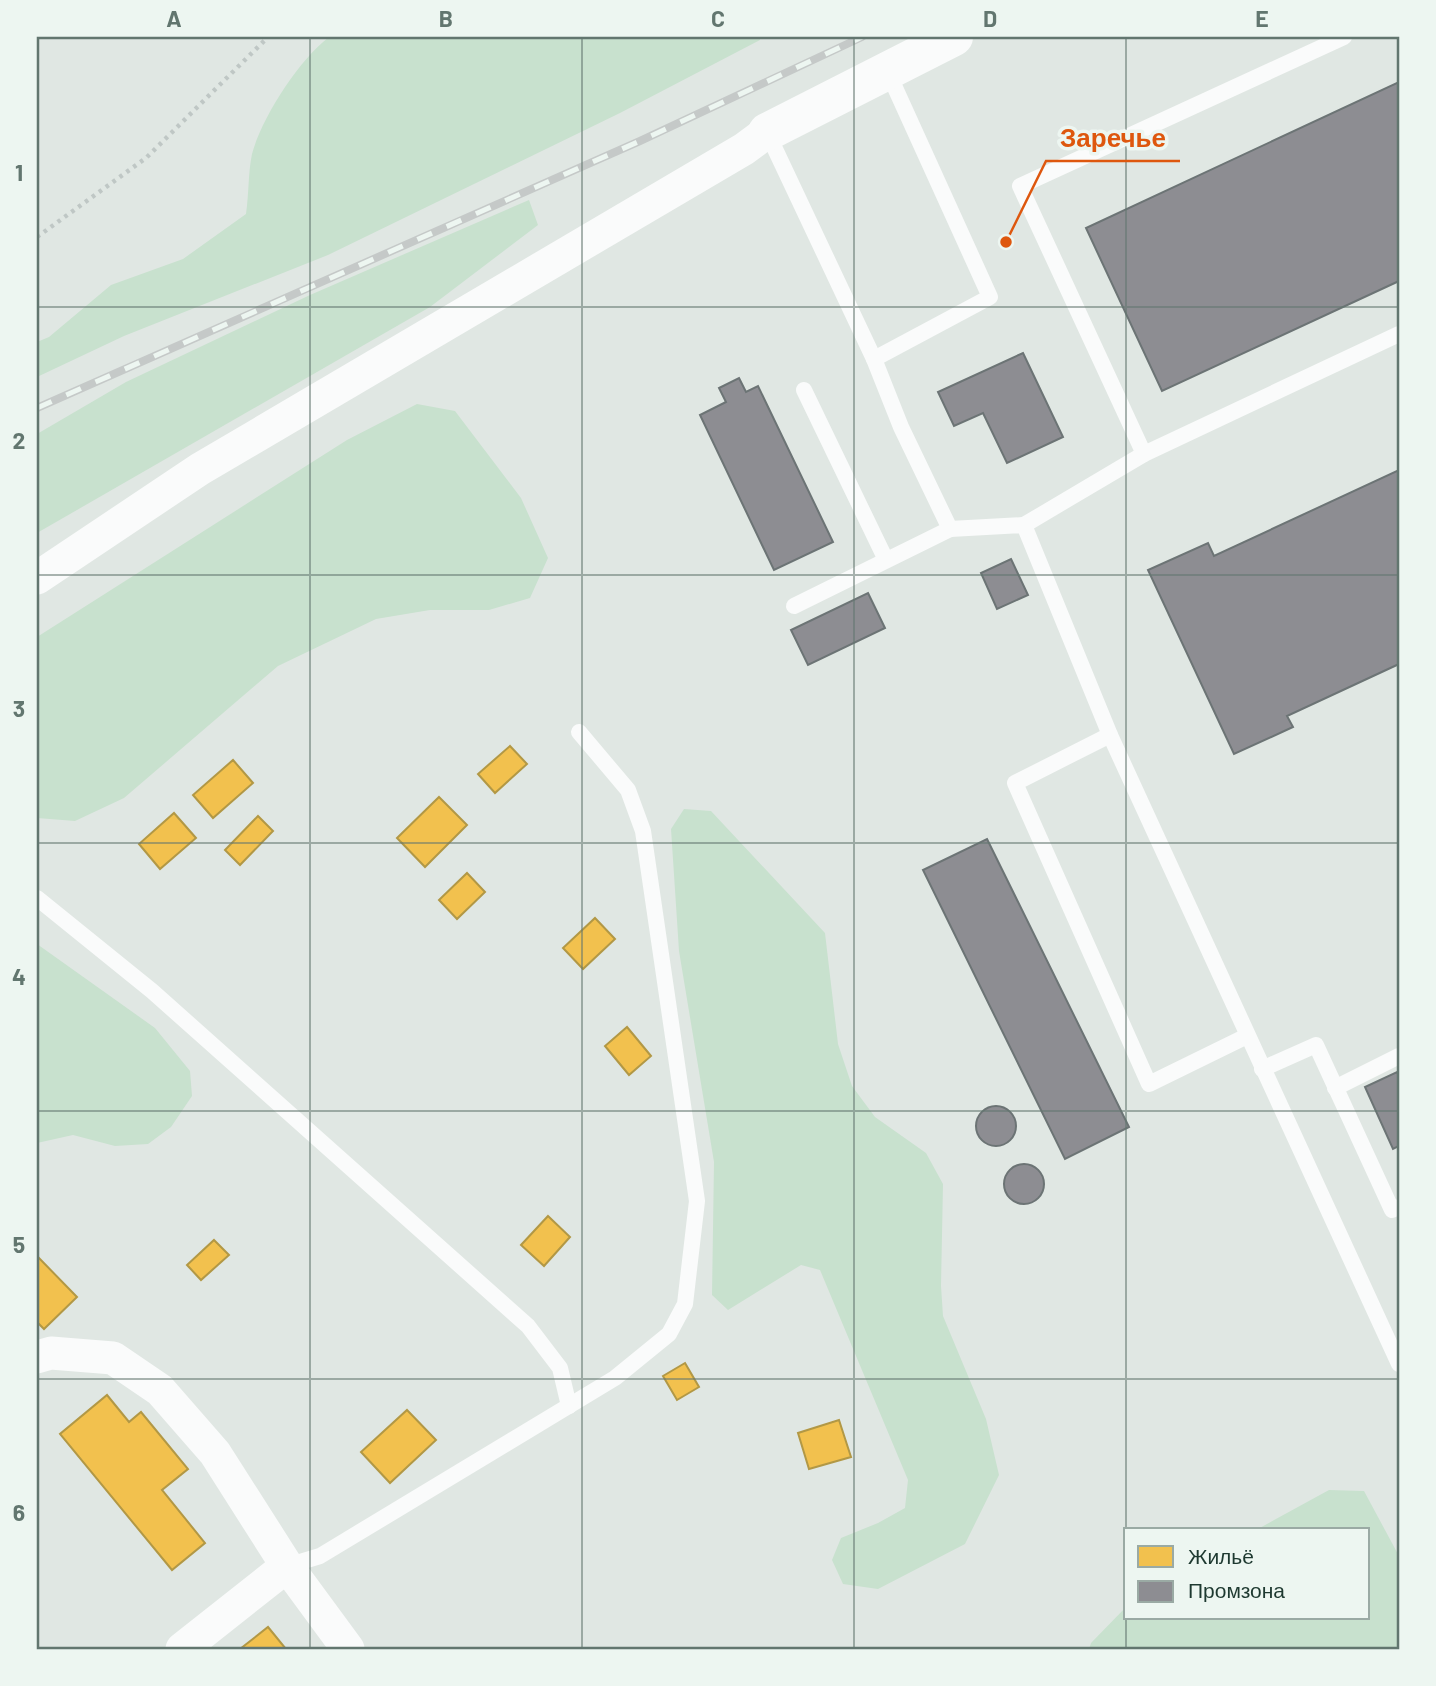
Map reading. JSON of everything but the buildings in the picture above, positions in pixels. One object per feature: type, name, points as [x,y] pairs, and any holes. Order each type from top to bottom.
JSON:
[{"type":"street","points":[[37,578],[200,469],[744,149],[767,132],[954,37]]},
{"type":"street","points":[[37,1357],[51,1353],[113,1358],[160,1390],[215,1453],[287,1566],[348,1649]]},
{"type":"street","points":[[182,1649],[287,1566]]},
{"type":"lane","points":[[1144,454],[1020,186],[1344,37]]},
{"type":"lane","points":[[874,359],[990,297],[887,70]]},
{"type":"lane","points":[[767,132],[874,359],[901,426],[950,529]]},
{"type":"lane","points":[[794,606],[950,529],[1024,525],[1144,454],[1399,334]]},
{"type":"lane","points":[[804,390],[886,561]]},
{"type":"lane","points":[[1024,525],[1110,735],[1399,1364]]},
{"type":"lane","points":[[287,1566],[320,1556],[615,1378],[669,1334],[685,1304],[697,1201],[643,831],[628,790],[579,732]]},
{"type":"lane","points":[[1110,735],[1015,783],[1149,1084],[1247,1036]]},
{"type":"lane","points":[[37,898],[152,991],[527,1326],[560,1368],[569,1406]]},
{"type":"lane","points":[[1262,1069],[1316,1045],[1392,1210],[1399,1207]]},
{"type":"lane","points":[[1335,1088],[1399,1056]]},
{"type":"path","points":[[37,237],[146,158],[268,37]]},
{"type":"green space","points":[[329,37],[760,37],[760,40],[620,113],[328,255],[124,336],[37,377],[37,342],[49,337],[111,285],[183,259],[246,214],[252,154],[264,123],[294,74]]},
{"type":"green space","points":[[529,200],[538,225],[430,307],[37,533],[37,434],[126,382],[310,295]]},
{"type":"green space","points":[[417,404],[455,411],[521,498],[548,558],[530,598],[489,610],[430,610],[376,619],[278,666],[124,798],[75,821],[37,818],[37,637],[347,440]]},
{"type":"green space","points":[[684,809],[711,811],[825,933],[838,1044],[852,1086],[875,1117],[926,1153],[943,1184],[943,1316],[986,1419],[999,1475],[965,1544],[878,1589],[843,1584],[832,1560],[841,1538],[878,1523],[905,1508],[908,1480],[820,1270],[801,1265],[728,1310],[712,1295],[714,1162],[679,951],[671,829]]},
{"type":"green space","points":[[37,944],[155,1028],[190,1071],[192,1096],[171,1127],[148,1144],[115,1146],[73,1135],[37,1143]]},
{"type":"green space","points":[[1329,1490],[1364,1491],[1399,1556],[1399,1649],[1089,1649],[1091,1643],[1124,1609],[1124,1620],[1370,1620],[1370,1528],[1260,1528]]},
{"type":"railway","points":[[37,408],[640,141],[862,37]]},
{"type":"place","name":"Заречье","points":[[1006,242]]}]
